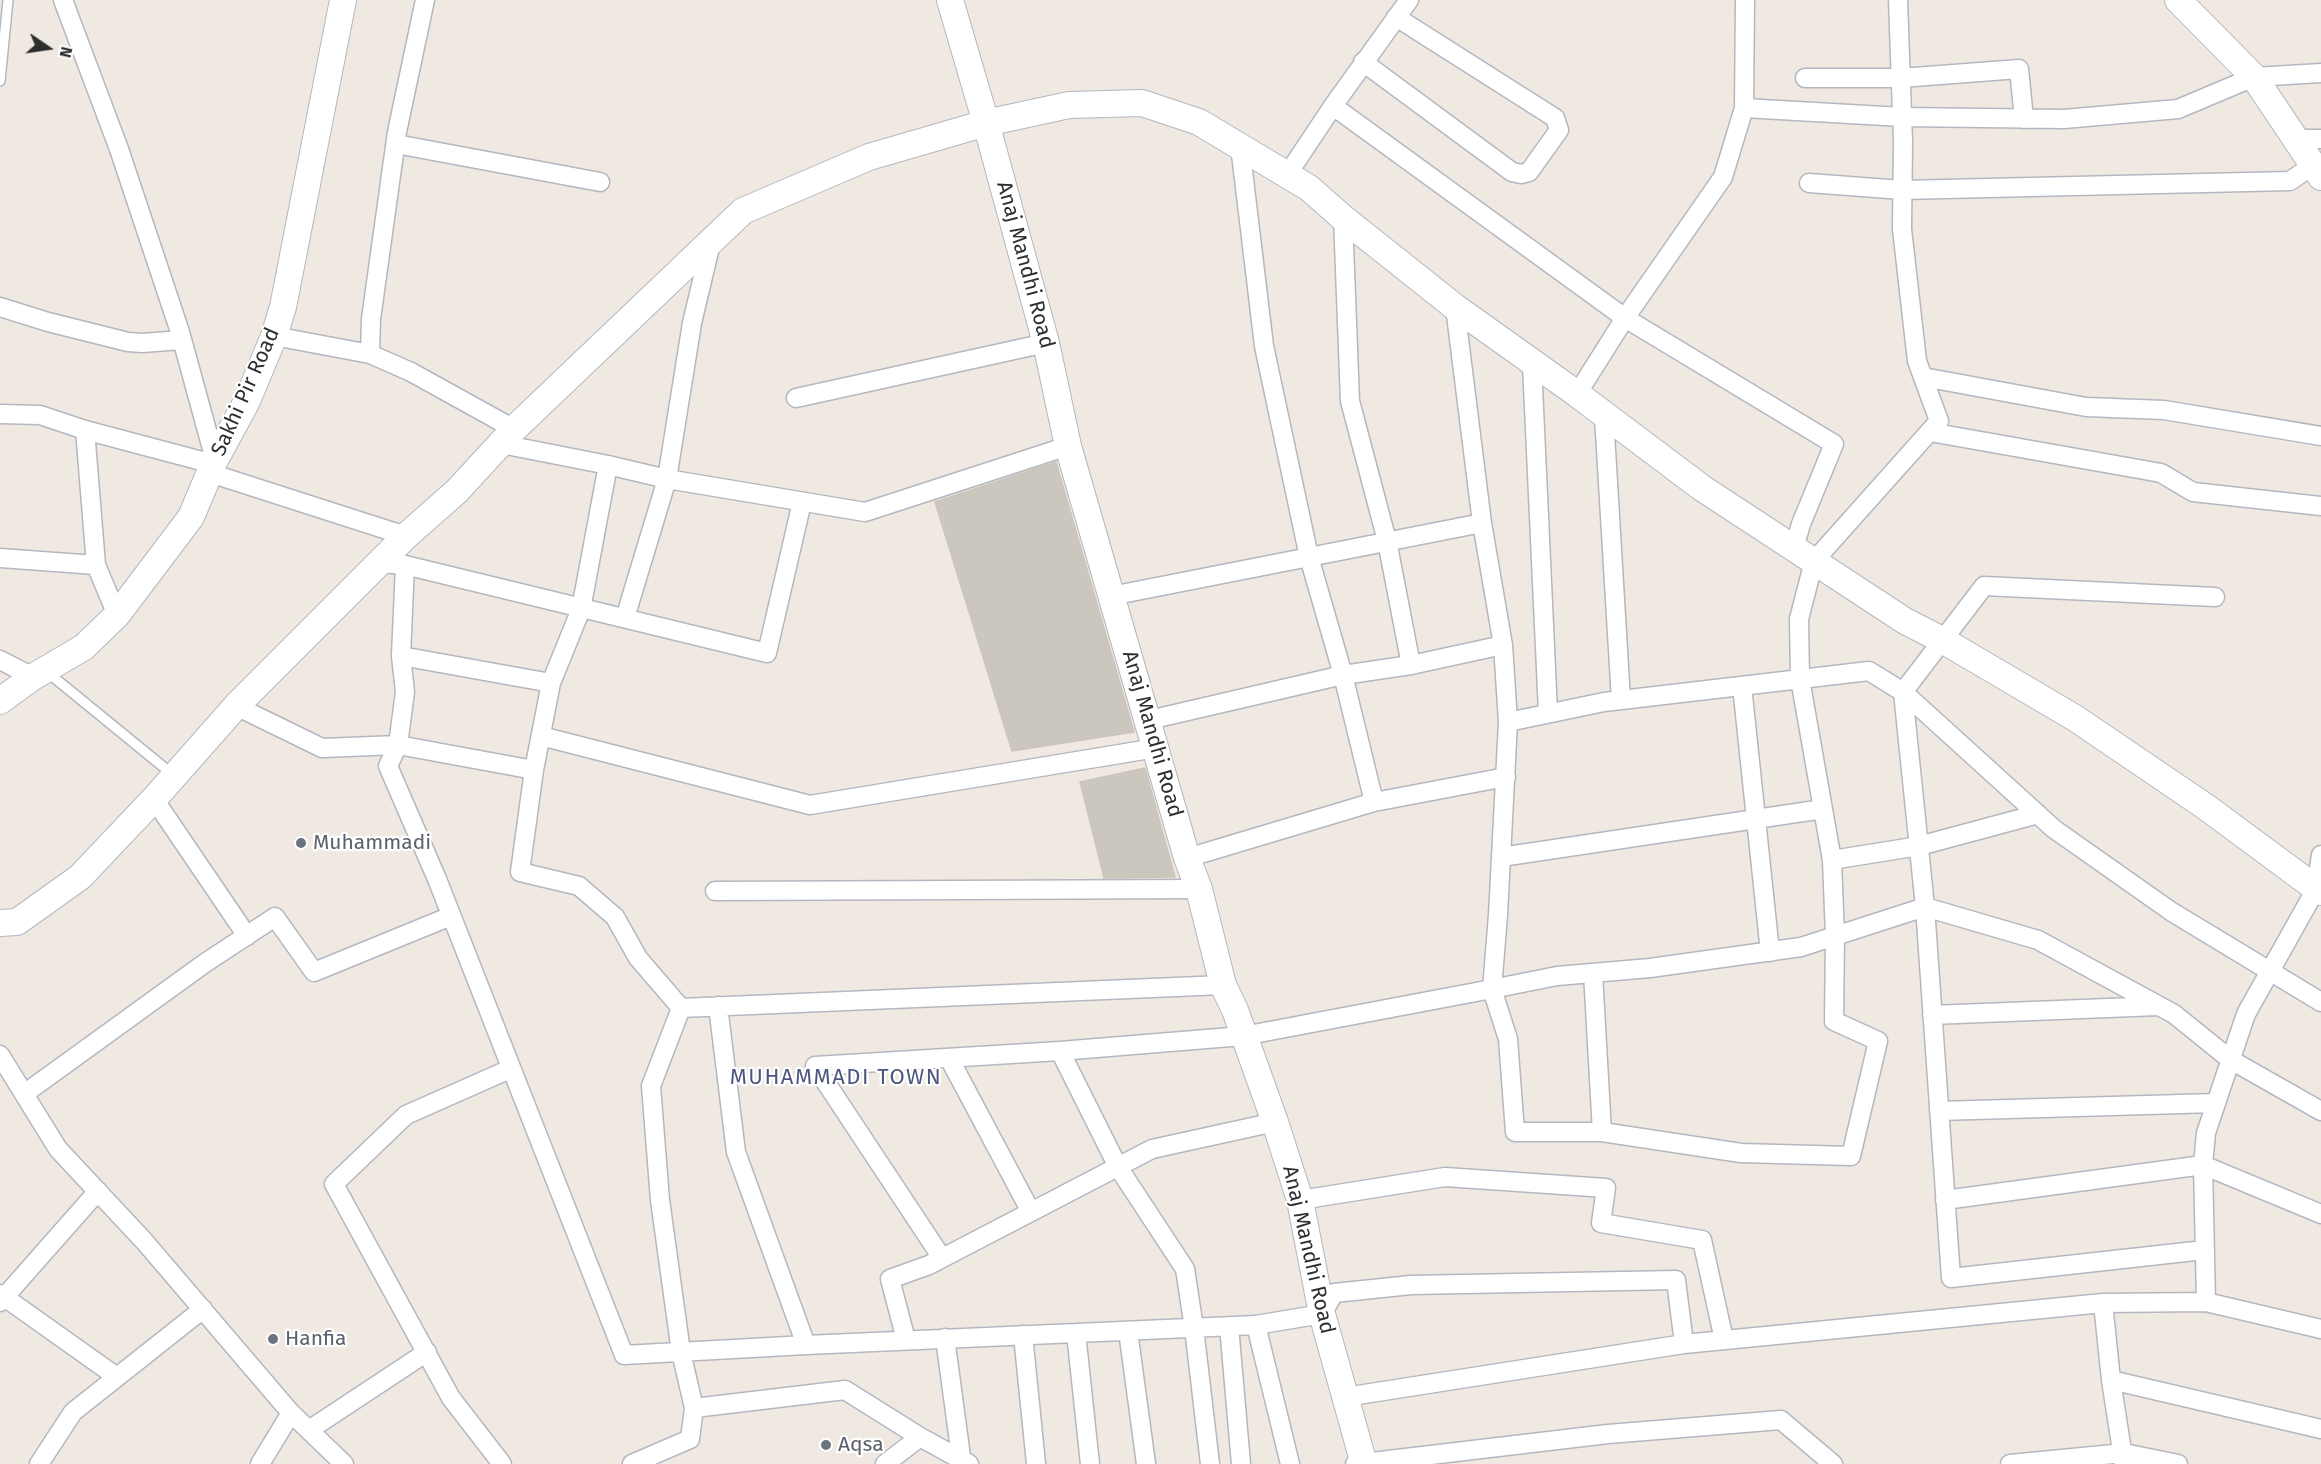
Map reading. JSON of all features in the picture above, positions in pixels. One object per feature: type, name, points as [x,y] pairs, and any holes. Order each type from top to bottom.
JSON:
[{"type":"street","points":[[63,0],[119,149],[182,340],[213,466]]},
{"type":"street","name":"Sakhi Pir Road","points":[[0,701],[84,647],[117,615],[191,517],[213,466],[247,401],[283,308],[343,0]]},
{"type":"street","points":[[370,354],[371,319],[396,144],[425,0]]},
{"type":"street","name":"Anaj Mandhi Road","points":[[950,0],[1047,342],[1068,446],[1187,858],[1199,889],[1224,985],[1275,1122],[1300,1200],[1322,1314],[1361,1464]]},
{"type":"street","points":[[1287,175],[1363,62],[1409,0]]},
{"type":"street","points":[[1577,394],[1625,318],[1723,177],[1744,108],[1745,0]]},
{"type":"street","points":[[1804,555],[1939,422],[1917,361],[1903,240],[1898,0]]},
{"type":"street","points":[[1809,183],[1902,190],[2290,181],[2317,171],[2254,77],[2178,0]]},
{"type":"street","points":[[1363,62],[1512,172],[1521,174],[1529,172],[1559,129],[1555,118],[1396,17]]},
{"type":"street","points":[[1805,78],[1901,78],[2019,69],[2024,118]]},
{"type":"street","points":[[1744,108],[1902,117],[2064,119],[2178,109],[2254,77],[2321,73]]},
{"type":"street","points":[[0,923],[17,922],[80,877],[154,800],[236,706],[393,564],[406,536],[457,492],[507,436],[743,211],[869,157],[986,123],[1069,105],[1142,103],[1199,122],[1309,188],[1455,307],[1577,394],[1702,488],[1905,621],[1944,641],[2075,718],[2206,807],[2319,890]]},
{"type":"street","points":[[1334,106],[1625,318],[1834,444],[1801,524],[1804,555],[1799,619],[1800,679],[1832,860],[1835,937],[1834,1021],[1878,1041],[1851,1156],[1741,1153],[1602,1132],[1515,1132],[1508,1039],[1492,989],[1508,722],[1503,645],[1482,523],[1455,307]]},
{"type":"street","points":[[2295,139],[2321,139]]},
{"type":"street","points":[[396,144],[600,182]]},
{"type":"street","points":[[1240,146],[1264,346],[1310,557],[1343,675],[1374,802]]},
{"type":"street","points":[[1343,218],[1350,401],[1387,541],[1411,664]]},
{"type":"street","points":[[625,618],[667,479],[692,323],[711,243]]},
{"type":"street","points":[[0,307],[48,322],[128,342],[182,340]]},
{"type":"street","points":[[274,336],[370,354],[411,372],[507,436],[667,479],[865,512],[1068,446]]},
{"type":"street","points":[[796,398],[1047,342]]},
{"type":"street","points":[[1532,363],[1548,713]]},
{"type":"street","points":[[1923,377],[2086,407],[2164,410],[2321,436]]},
{"type":"street","points":[[0,414],[40,415],[213,466],[406,536]]},
{"type":"street","points":[[1604,416],[1621,700]]},
{"type":"street","points":[[85,430],[96,565],[117,615]]},
{"type":"street","points":[[1930,432],[2160,473],[2193,492],[2321,506]]},
{"type":"street","points":[[608,465],[581,609],[551,683],[534,770],[520,872],[579,886],[615,917],[638,958],[681,1008]]},
{"type":"street","points":[[393,564],[767,653],[802,502]]},
{"type":"street","points":[[1111,596],[1482,523]]},
{"type":"street","points":[[0,558],[96,565]]},
{"type":"street","points":[[393,564],[405,692],[398,745],[388,766],[451,916],[624,1356],[1256,1324],[1322,1314],[1334,1293],[1411,1284],[1676,1280],[1684,1344]]},
{"type":"street","points":[[2204,1250],[1951,1278],[1925,907],[1903,692],[1984,586],[2215,597]]},
{"type":"street","points":[[1149,720],[1343,675],[1503,645]]},
{"type":"street","points":[[401,656],[551,683]]},
{"type":"street","points":[[0,660],[40,674]]},
{"type":"street","points":[[1508,722],[1621,700],[1869,671],[1903,692],[2054,829],[2172,912],[2321,1002]]},
{"type":"street","points":[[1742,686],[1770,952]]},
{"type":"street","points":[[236,706],[322,748],[398,745],[534,770]]},
{"type":"street","points":[[541,736],[810,804],[1156,748]]},
{"type":"street","points":[[1187,858],[1374,802],[1506,777]]},
{"type":"street","points":[[154,800],[247,936]]},
{"type":"street","points":[[1501,857],[1823,809]]},
{"type":"street","points":[[1832,860],[1919,846],[2038,814]]},
{"type":"street","points":[[2206,1302],[2203,1165],[2206,1133],[2246,1014],[2319,890],[2321,855]]},
{"type":"street","points":[[715,891],[1199,889]]},
{"type":"street","points":[[942,1258],[815,1066],[1060,1051],[1243,1036],[1557,976],[1650,968],[1802,947],[1925,907],[2038,940],[2174,1014],[2231,1060],[2321,1111]]},
{"type":"street","points":[[24,1094],[196,970],[275,917],[315,972],[451,916]]},
{"type":"street","points":[[1593,973],[1602,1132]]},
{"type":"street","points":[[681,1008],[1224,985]]},
{"type":"street","points":[[718,1006],[736,1152],[806,1345]]},
{"type":"street","points":[[1932,1015],[2160,1006]]},
{"type":"street","points":[[632,1464],[690,1439],[694,1408],[681,1352],[660,1200],[651,1086],[681,1008]]},
{"type":"street","points":[[1060,1051],[1118,1167],[1185,1269],[1210,1464]]},
{"type":"street","points":[[0,1055],[58,1149],[144,1241],[291,1413],[345,1464]]},
{"type":"street","points":[[949,1058],[1031,1212]]},
{"type":"street","points":[[502,1464],[451,1398],[334,1184],[405,1115],[510,1069]]},
{"type":"street","points":[[1939,1111],[2216,1103]]},
{"type":"street","points":[[906,1340],[890,1279],[929,1265],[1152,1149],[1275,1122]]},
{"type":"street","points":[[1945,1200],[2203,1165],[2321,1214]]},
{"type":"street","points":[[1300,1200],[1445,1178],[1606,1188],[1601,1223],[1702,1240],[1724,1340]]},
{"type":"street","points":[[98,1191],[1,1298],[117,1377]]},
{"type":"street","points":[[1345,1397],[1684,1344],[2103,1303],[2206,1302],[2321,1329]]},
{"type":"street","points":[[2103,1303],[2111,1380],[2124,1458]]},
{"type":"street","points":[[39,1464],[73,1412],[203,1309]]},
{"type":"street","points":[[1256,1324],[1290,1464]]},
{"type":"street","points":[[1228,1326],[1241,1464]]},
{"type":"street","points":[[1128,1331],[1146,1464]]},
{"type":"street","points":[[1076,1333],[1090,1464]]},
{"type":"street","points":[[1023,1335],[1036,1464]]},
{"type":"street","points":[[945,1338],[965,1463]]},
{"type":"street","points":[[309,1430],[427,1352]]},
{"type":"street","points":[[2111,1380],[2321,1429]]},
{"type":"street","points":[[694,1408],[845,1390],[965,1463]]},
{"type":"street","points":[[260,1464],[291,1413]]},
{"type":"street","points":[[1361,1464],[1608,1434],[1781,1420],[1833,1464]]},
{"type":"street","points":[[885,1464],[920,1437]]},
{"type":"street","points":[[2010,1464],[2124,1458],[2178,1464]]},
{"type":"lane","points":[[0,81],[8,0]]},
{"type":"lane","points":[[40,674],[174,775]]},
{"type":"building","points":[[1056,462],[1134,732],[1012,751],[935,502]]},
{"type":"building","points":[[1145,768],[1175,877],[1104,878],[1080,782]]},
{"type":"place","name":"Muhammadi","points":[[301,843]]},
{"type":"place","name":"Hanfia","points":[[273,1339]]},
{"type":"place","name":"Aqsa","points":[[826,1445]]},
{"type":"district","name":"MUHAMMADI TOWN","points":[[836,1078]]}]
